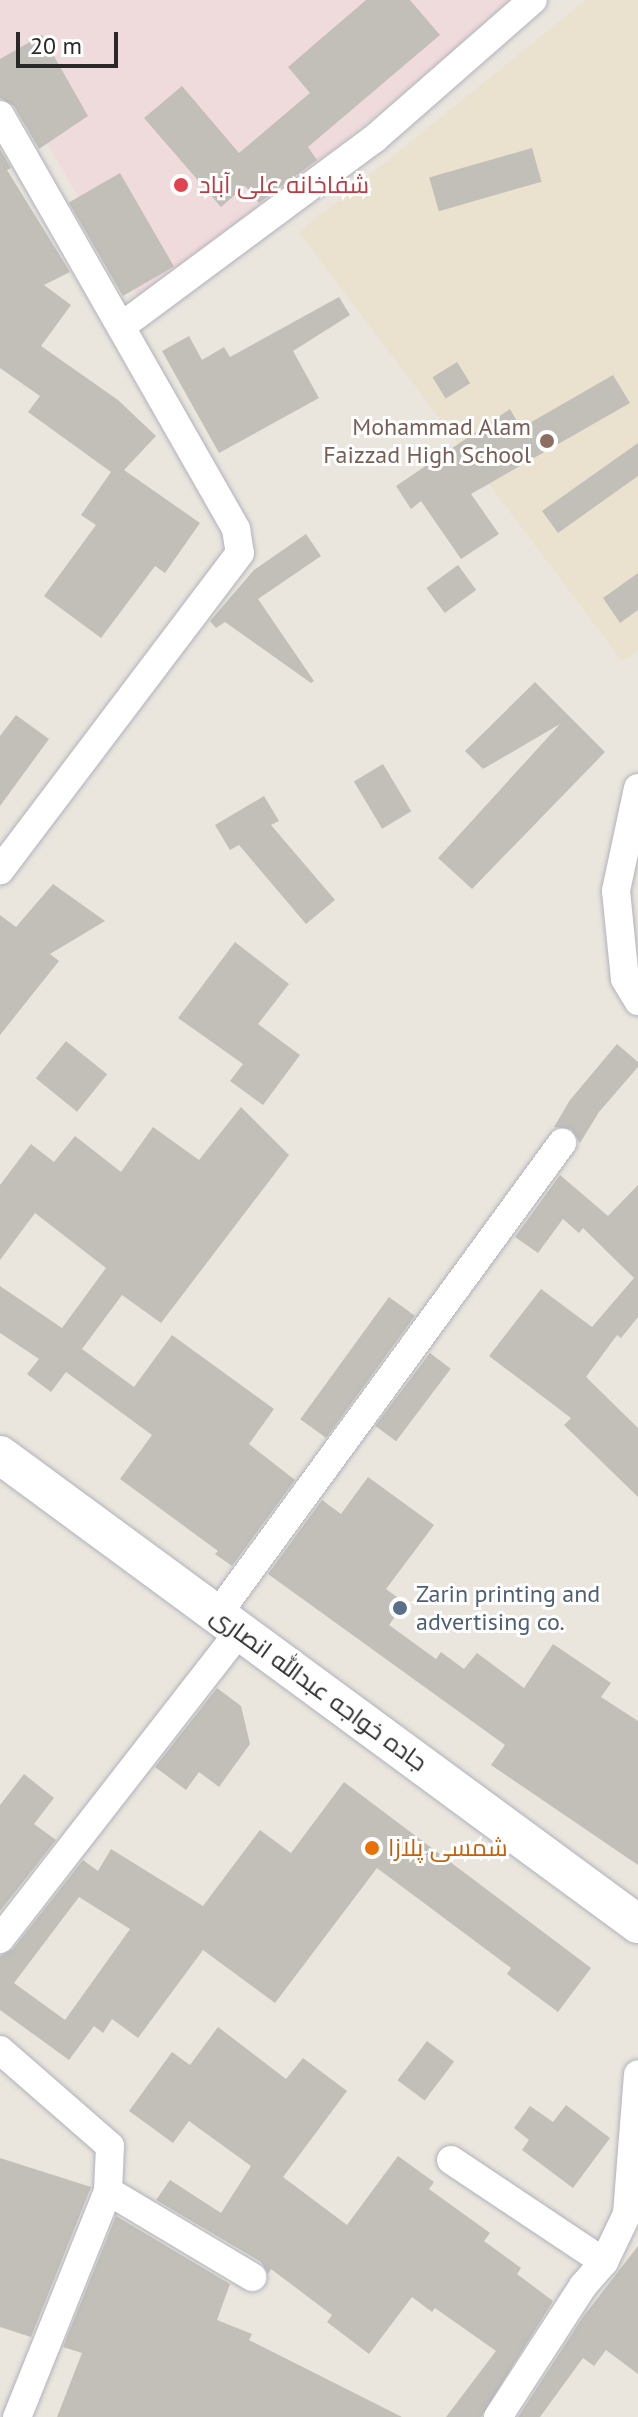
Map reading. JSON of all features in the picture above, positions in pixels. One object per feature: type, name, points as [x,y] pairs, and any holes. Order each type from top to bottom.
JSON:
[{"type":"main road","name":"جاده خواجه عبدالله انصاری","points":[[0,1455],[638,1924]]},
{"type":"street","points":[[122,326],[374,139],[533,0]]},
{"type":"street","points":[[0,115],[236,529],[240,553],[0,870]]},
{"type":"street","points":[[638,788],[616,891],[625,979],[638,1001]]},
{"type":"street","points":[[0,1939],[228,1623],[562,1143]]},
{"type":"street","points":[[0,2050],[110,2146],[108,2191],[17,2417]]},
{"type":"street","points":[[498,2417],[583,2286],[604,2262],[627,2214],[638,2074]]},
{"type":"street","points":[[451,2160],[604,2262]]},
{"type":"street","points":[[108,2191],[252,2277]]},
{"type":"shaded area","name":"شفاخانه علی آباد","points":[[0,0],[516,0],[143,305],[0,65]]},
{"type":"shaded area","name":"Mohammad Alam Faizzad High School","points":[[586,0],[638,0],[638,650],[622,661],[299,232]]},
{"type":"building","points":[[366,0],[410,0],[440,35],[308,147],[317,160],[259,203],[245,186],[221,207],[144,118],[182,86],[239,153],[310,93],[288,67]]},
{"type":"building","points":[[42,35],[88,116],[39,149],[14,106],[0,98],[0,59]]},
{"type":"building","points":[[532,148],[542,182],[439,211],[429,177]]},
{"type":"building","points":[[0,149],[11,168],[7,170],[70,272],[44,285],[71,305],[41,346],[118,400],[156,436],[124,470],[200,523],[165,573],[155,566],[101,638],[44,596],[96,525],[81,515],[111,472],[28,412],[40,396],[0,368]]},
{"type":"building","points":[[120,173],[174,267],[123,296],[69,202]]},
{"type":"building","points":[[339,297],[350,315],[293,351],[319,398],[219,453],[162,351],[189,336],[202,360],[224,347],[230,357]]},
{"type":"building","points":[[457,362],[470,383],[446,399],[432,377]]},
{"type":"building","points":[[613,375],[630,403],[471,494],[499,534],[461,559],[421,501],[411,509],[396,486],[510,409],[521,428]]},
{"type":"building","points":[[638,443],[638,476],[558,533],[542,511]]},
{"type":"building","points":[[306,534],[321,556],[258,599],[314,681],[311,683],[225,622],[216,628],[210,621],[254,570]]},
{"type":"building","points":[[458,565],[476,590],[445,613],[426,588]]},
{"type":"building","points":[[638,573],[638,610],[620,623],[603,598]]},
{"type":"building","points":[[535,682],[605,752],[472,889],[438,858],[560,724],[483,769],[465,751]]},
{"type":"building","points":[[16,715],[49,739],[0,806],[0,736]]},
{"type":"building","points":[[383,764],[411,811],[382,829],[354,782]]},
{"type":"building","points":[[264,796],[279,821],[271,825],[335,900],[306,924],[239,845],[230,850],[215,825]]},
{"type":"building","points":[[53,884],[105,921],[50,954],[59,961],[0,1035],[0,915],[16,927]]},
{"type":"building","points":[[235,942],[289,984],[258,1024],[300,1055],[263,1105],[230,1081],[243,1064],[178,1018]]},
{"type":"building","points":[[66,1041],[107,1074],[77,1112],[36,1078]]},
{"type":"building","points":[[617,1044],[638,1062],[638,1067],[599,1112],[580,1143],[571,1129],[554,1127],[570,1100]]},
{"type":"building","points":[[241,1107],[289,1155],[161,1323],[122,1295],[82,1349],[134,1387],[172,1335],[274,1409],[249,1444],[295,1480],[232,1566],[215,1554],[218,1551],[120,1479],[152,1435],[66,1372],[51,1392],[27,1374],[39,1359],[0,1333],[0,1286],[62,1328],[106,1268],[35,1213],[0,1260],[0,1185],[31,1144],[54,1162],[75,1136],[121,1172],[153,1127],[199,1160]]},
{"type":"building","points":[[560,1175],[608,1216],[638,1185],[638,1317],[621,1338],[617,1335],[586,1377],[638,1428],[638,1497],[564,1425],[571,1418],[489,1356],[541,1289],[592,1327],[634,1278],[583,1228],[579,1233],[563,1219],[538,1253],[515,1237]]},
{"type":"building","points":[[389,1297],[415,1316],[326,1438],[300,1419]]},
{"type":"building","points":[[430,1353],[451,1369],[396,1441],[375,1426]]},
{"type":"building","points":[[368,1477],[434,1525],[386,1589],[405,1603],[389,1625],[436,1659],[441,1652],[464,1669],[477,1653],[524,1688],[553,1644],[611,1683],[601,1697],[638,1721],[638,1865],[491,1765],[505,1745],[268,1574],[322,1500],[341,1514]]},
{"type":"building","points":[[217,1688],[241,1706],[250,1744],[219,1787],[199,1772],[186,1790],[155,1767]]},
{"type":"building","points":[[24,1774],[54,1798],[34,1824],[56,1840],[0,1911],[0,1805]]},
{"type":"building","points":[[344,1782],[591,1968],[558,2012],[507,1974],[511,1968],[377,1868],[275,2003],[203,1950],[138,2038],[112,2019],[103,2033],[94,2026],[69,2060],[0,2010],[0,1956],[13,1949],[83,1860],[98,1871],[111,1849],[203,1906],[260,1830],[291,1853]],"holes":[[[79,1897],[130,1929],[65,2020],[14,1983]]]},
{"type":"building","points":[[218,2027],[286,2079],[303,2058],[347,2091],[283,2177],[347,2225],[398,2156],[434,2182],[429,2189],[490,2233],[484,2241],[521,2268],[517,2274],[553,2301],[481,2417],[446,2417],[496,2351],[435,2308],[432,2312],[412,2297],[369,2354],[327,2322],[332,2315],[271,2269],[268,2274],[261,2262],[156,2200],[170,2180],[221,2213],[251,2166],[189,2121],[173,2143],[129,2111],[172,2052],[190,2065]]},
{"type":"building","points":[[427,2041],[454,2061],[425,2101],[398,2080]]},
{"type":"building","points":[[566,2105],[610,2138],[573,2188],[522,2150],[529,2140],[514,2128],[530,2106],[553,2122]]},
{"type":"building","points":[[0,2158],[91,2187],[31,2337],[0,2327]]},
{"type":"building","points":[[116,2216],[230,2284],[217,2320],[252,2334],[249,2340],[402,2417],[57,2417],[82,2353],[63,2347]]},
{"type":"building","points":[[638,2246],[638,2374],[606,2350],[594,2366],[583,2358],[540,2417],[518,2417],[583,2317]]},
{"type":"place","name":"شفاخانه علی آباد","points":[[181,185]]},
{"type":"place","name":"Mohammad Alam Faizzad High School","points":[[547,441]]},
{"type":"place","name":"Zarin printing and advertising co.","points":[[400,1608]]},
{"type":"place","name":"شمسی پلازا","points":[[372,1848]]}]
